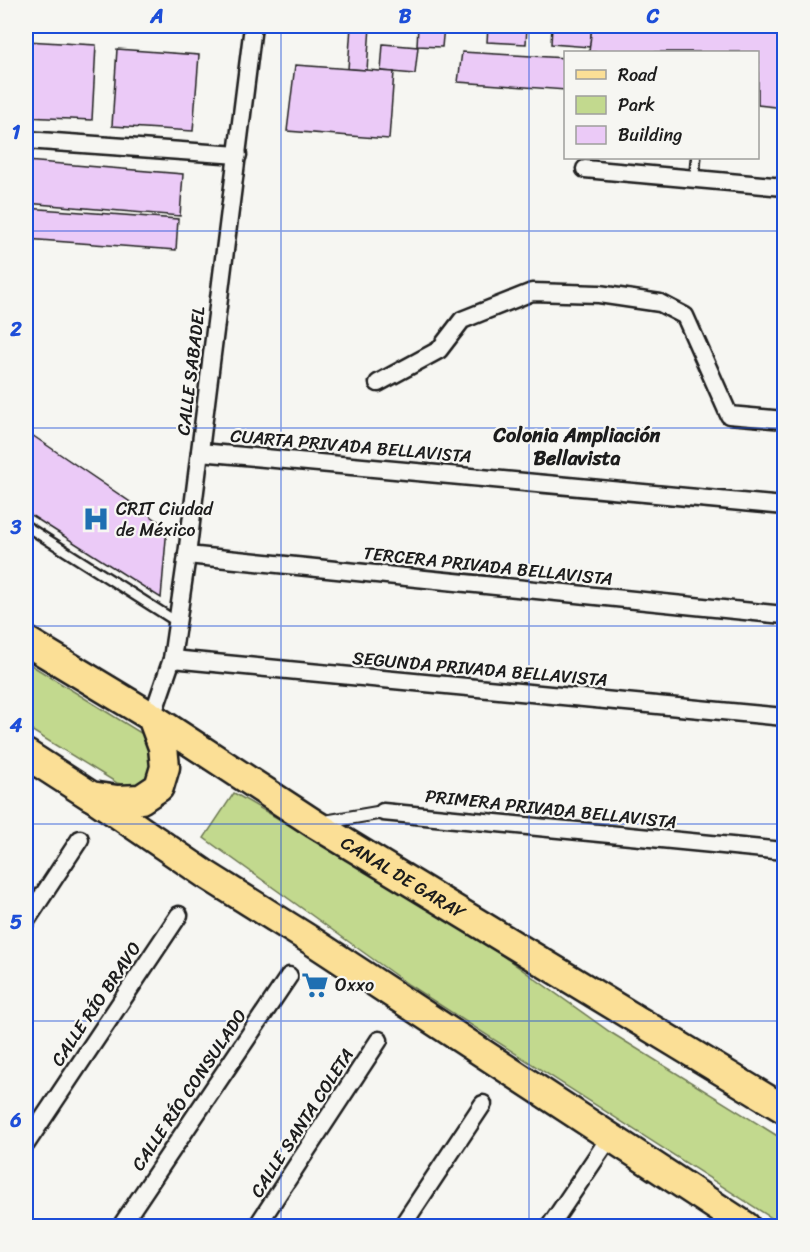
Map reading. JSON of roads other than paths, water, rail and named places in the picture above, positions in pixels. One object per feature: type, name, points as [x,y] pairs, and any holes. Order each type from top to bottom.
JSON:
[{"type":"highway","name":"CANAL DE GARAY","points":[[26,641],[152,717]]},
{"type":"highway","points":[[26,754],[92,796],[117,800],[141,799],[159,787],[165,767],[163,747],[152,717]]},
{"type":"main road","name":"CANAL DE GARAY","points":[[152,717],[315,824],[784,1109]]},
{"type":"main road","points":[[92,796],[205,874],[312,941],[746,1227]]},
{"type":"street","name":"CALLE SABADEL","points":[[152,717],[172,659],[253,26]]},
{"type":"street","points":[[26,140],[238,155]]},
{"type":"street","points":[[585,169],[694,181],[784,187]]},
{"type":"street","points":[[378,383],[439,350],[462,320],[532,292],[599,294],[660,303],[685,316],[729,415],[784,420]]},
{"type":"street","name":"CUARTA PRIVADA BELLAVISTA","points":[[200,452],[784,506]]},
{"type":"street","name":"TERCERA PRIVADA BELLAVISTA","points":[[187,555],[784,615]]},
{"type":"street","name":"SEGUNDA PRIVADA BELLAVISTA","points":[[172,659],[784,717]]},
{"type":"street","name":"PRIMERA PRIVADA BELLAVISTA","points":[[315,824],[383,812],[784,851]]},
{"type":"street","points":[[26,921],[80,839]]},
{"type":"street","name":"CALLE RÍO BRAVO","points":[[26,1144],[179,915]]},
{"type":"street","name":"CALLE RÍO CONSULADO","points":[[121,1227],[290,976]]},
{"type":"street","name":"CALLE SANTA COLETA","points":[[257,1227],[379,1040]]},
{"type":"street","points":[[402,1227],[483,1104]]},
{"type":"street","points":[[550,1227],[610,1137]]},
{"type":"lane","points":[[694,181],[696,159]]},
{"type":"lane","points":[[26,526],[177,623]]},
{"type":"place","name":"CRIT Ciudad de México","points":[[96,519]]},
{"type":"place","name":"Oxxo","points":[[315,985]]},
{"type":"district","name":"Colonia Ampliación Bellavista","points":[[577,446]]}]
